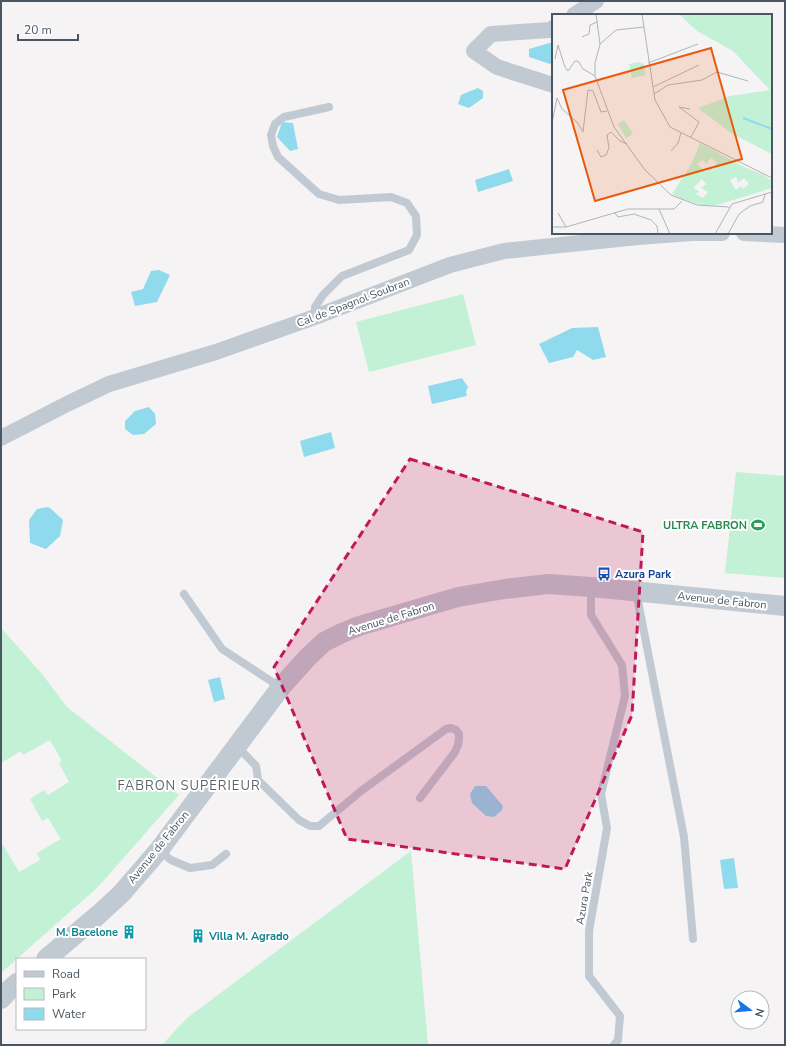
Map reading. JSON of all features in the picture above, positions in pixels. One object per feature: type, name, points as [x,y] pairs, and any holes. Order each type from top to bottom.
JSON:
[{"type":"street","points":[[576,14],[596,1]]},
{"type":"street","points":[[552,29],[491,34],[474,52],[497,67],[552,85]]},
{"type":"street","name":"Cal de Spagnol Soubran","points":[[1,438],[109,384],[216,352],[314,317],[450,265],[504,251],[566,238],[638,237],[678,234]]},
{"type":"street","points":[[764,234],[785,235]]},
{"type":"street","name":"Avenue de Fabron","points":[[47,958],[121,894],[159,850],[281,687],[307,658],[324,642],[342,633],[359,626],[458,598],[505,589],[548,584],[785,606]]},
{"type":"lane","points":[[314,317],[315,307],[323,295],[342,276],[409,250],[417,235],[416,216],[407,203],[391,197],[339,200],[319,194],[278,157],[272,146],[271,135],[275,124],[284,117],[329,107]]},
{"type":"lane","name":"Azura Park","points":[[591,587],[591,615],[622,665],[625,696],[600,794],[607,828],[589,931],[589,976],[620,1016],[618,1040],[614,1045]]},
{"type":"lane","points":[[636,591],[684,837],[693,939]]},
{"type":"lane","points":[[184,594],[222,649],[281,687]]},
{"type":"lane","points":[[237,746],[256,766],[258,780],[299,820],[310,826],[319,826],[361,791],[446,729],[451,728],[456,730],[460,739],[455,752],[420,798]]},
{"type":"lane","points":[[159,850],[171,860],[190,868],[212,865],[226,854]]},
{"type":"highlighted area","points":[[410,459],[643,532],[632,715],[565,869],[347,839],[274,667]]},
{"type":"green space","points":[[463,294],[476,345],[369,372],[356,322]]},
{"type":"green space","name":"ULTRA FABRON","points":[[736,472],[785,476],[785,578],[725,573]]},
{"type":"green space","points":[[1,628],[42,674],[67,707],[179,795],[98,887],[18,958],[16,958],[16,960],[1,973],[1,846],[3,845],[19,872],[40,860],[37,853],[61,839],[48,818],[42,821],[30,799],[44,790],[48,795],[69,782],[59,763],[62,761],[50,740],[23,755],[21,751],[1,763]]},
{"type":"green space","points":[[411,851],[428,1045],[162,1045],[187,1018]]},
{"type":"water","points":[[552,42],[552,63],[550,64],[529,57],[529,49]]},
{"type":"water","points":[[478,88],[483,91],[483,98],[469,108],[458,104],[461,95]]},
{"type":"water","points":[[282,122],[293,123],[298,149],[290,151],[277,137]]},
{"type":"water","points":[[509,169],[513,181],[478,192],[475,180]]},
{"type":"water","points":[[159,270],[170,275],[157,302],[135,306],[131,292],[143,289],[151,271]]},
{"type":"water","points":[[598,327],[606,357],[593,360],[577,350],[573,357],[549,363],[539,344],[572,328]]},
{"type":"water","points":[[462,378],[468,387],[466,392],[467,396],[432,404],[428,386]]},
{"type":"water","points":[[149,407],[155,414],[156,424],[144,434],[133,435],[125,429],[125,421],[135,411]]},
{"type":"water","points":[[331,432],[335,448],[304,457],[300,441]]},
{"type":"water","points":[[48,507],[63,520],[60,536],[46,549],[30,543],[29,520],[37,509]]},
{"type":"water","points":[[220,677],[225,699],[214,702],[208,680]]},
{"type":"water","points":[[475,786],[486,786],[503,806],[502,810],[494,817],[486,816],[472,803],[470,794]]},
{"type":"water","points":[[734,858],[738,888],[724,889],[720,860]]},
{"type":"place","name":"ULTRA FABRON","points":[[758,525]]},
{"type":"place","name":"Azura Park","points":[[604,574]]},
{"type":"place","name":"M. Bacelone","points":[[129,932]]},
{"type":"place","name":"Villa M. Agrado","points":[[198,936]]},
{"type":"district","name":"FABRON SUPÉRIEUR","points":[[189,785]]}]
